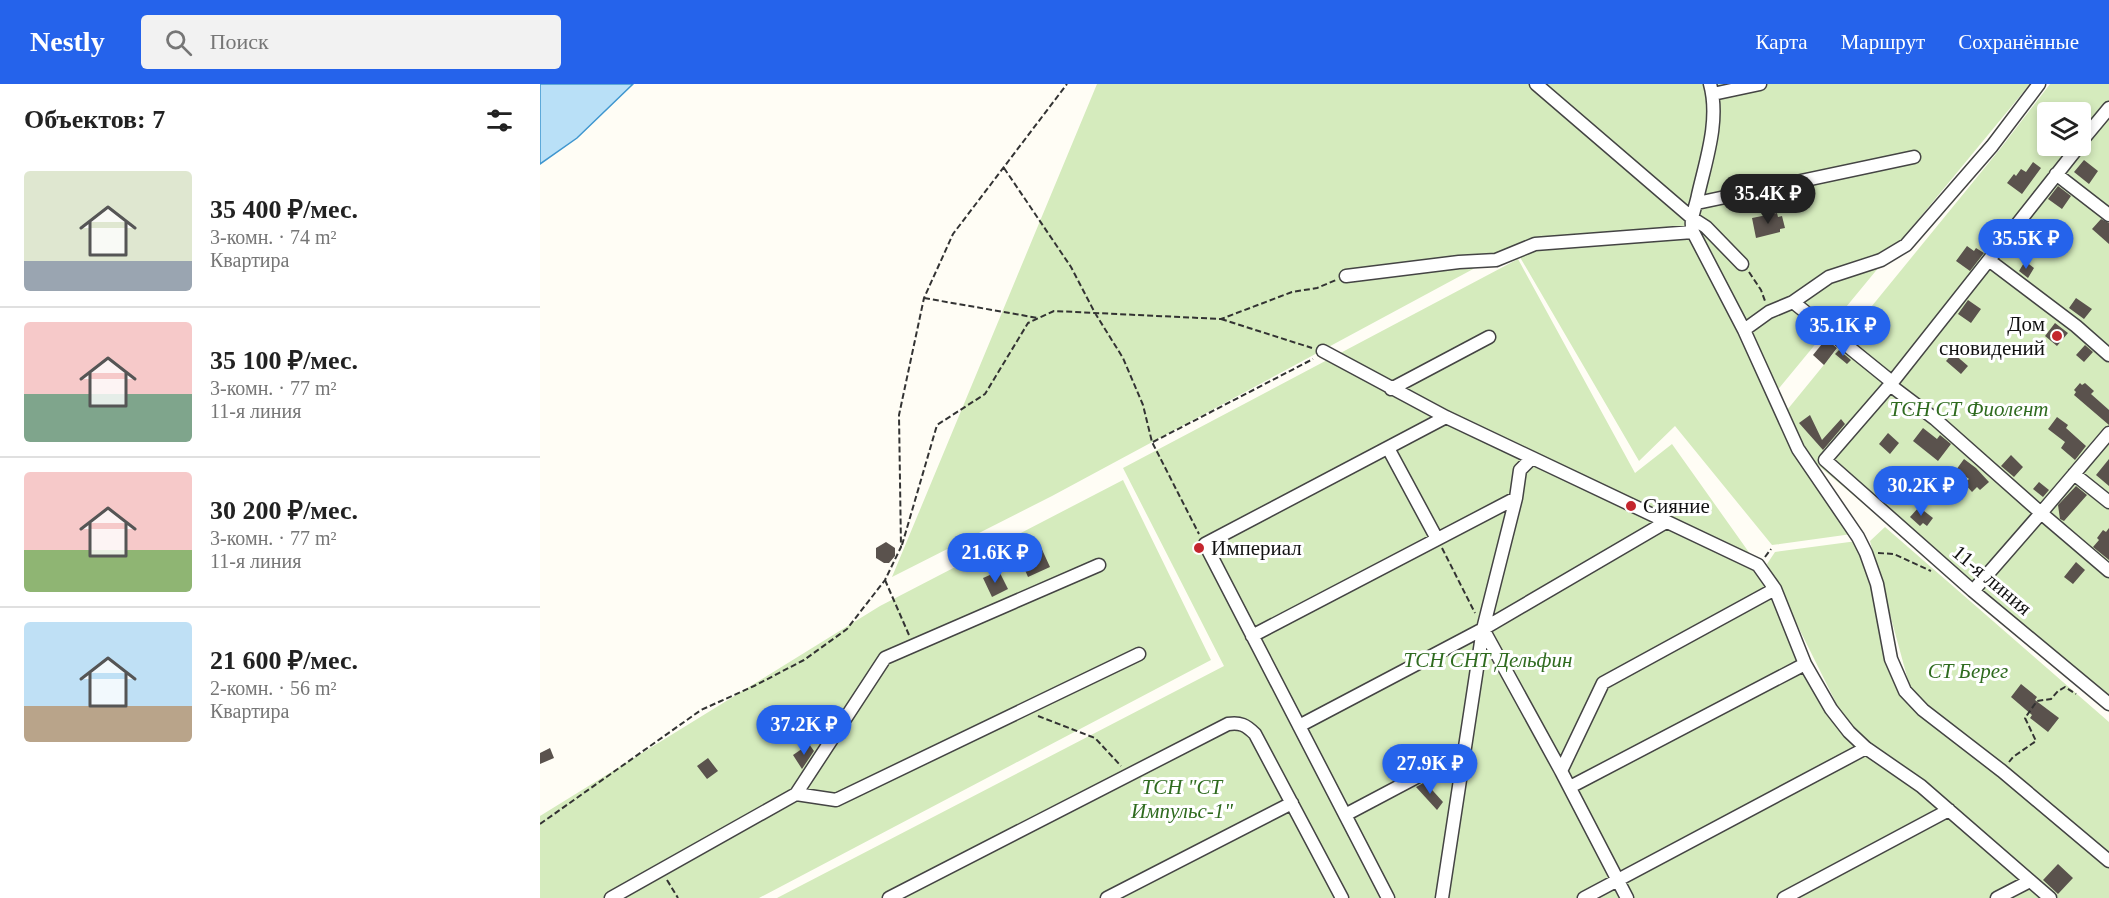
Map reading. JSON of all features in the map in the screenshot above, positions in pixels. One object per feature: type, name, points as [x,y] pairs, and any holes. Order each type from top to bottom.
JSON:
[{"type":"street","points":[[1536,84],[1692,218],[1706,227],[1743,264]]},
{"type":"street","points":[[1760,84],[1711,89],[1713,121],[1692,218],[1693,232],[1744,330],[1798,448],[1866,552],[1877,585],[1891,659],[1905,691],[1923,710],[2002,771],[2109,861]]},
{"type":"street","points":[[1744,330],[1769,312],[1793,302],[1829,277],[1881,260],[1906,245],[1992,146],[2039,84]]},
{"type":"street","points":[[2091,130],[2109,108]]},
{"type":"street","points":[[1889,381],[1990,261],[2070,156]]},
{"type":"street","points":[[1696,203],[1914,157]]},
{"type":"street","points":[[2056,174],[2109,215]]},
{"type":"street","points":[[1346,276],[1459,262],[1496,260],[1535,244],[1693,232]]},
{"type":"street","points":[[1990,261],[2076,326],[2109,355]]},
{"type":"street","points":[[1793,302],[1935,420],[2109,571]]},
{"type":"street","points":[[1391,389],[1489,338]]},
{"type":"street","points":[[1323,351],[1446,417],[1758,565],[1775,589],[1805,664],[1831,709],[1849,732],[1866,748],[1921,786],[2050,898]]},
{"type":"street","name":"11-я линия","points":[[1889,381],[1825,460],[1973,591],[2109,704]]},
{"type":"street","points":[[1388,898],[1205,544],[1446,417]]},
{"type":"street","points":[[1973,591],[2109,433]]},
{"type":"street","points":[[1388,448],[1437,539]]},
{"type":"street","points":[[1442,898],[1483,628],[1516,498],[1520,470],[1532,458]]},
{"type":"street","points":[[2074,474],[2109,502]]},
{"type":"street","points":[[1252,636],[1516,498]]},
{"type":"street","points":[[1299,726],[1483,628],[1666,522]]},
{"type":"street","points":[[611,898],[796,794],[885,658],[1099,565]]},
{"type":"street","points":[[1561,771],[1603,682],[1775,589]]},
{"type":"street","points":[[1483,628],[1570,787],[1627,898]]},
{"type":"street","points":[[796,794],[836,800],[1139,654]]},
{"type":"street","points":[[1570,787],[1805,664]]},
{"type":"street","points":[[889,898],[1227,724],[1238,722],[1255,734],[1339,897]]},
{"type":"street","points":[[1584,898],[1866,748]]},
{"type":"street","points":[[1345,815],[1464,752]]},
{"type":"street","points":[[1107,898],[1292,804]]},
{"type":"street","points":[[1784,898],[1949,810]]},
{"type":"street","points":[[1997,898],[2030,881]]},
{"type":"path","points":[[902,547],[899,415],[924,298],[953,234],[1067,84]]},
{"type":"path","points":[[1004,168],[1071,267],[1095,313],[1124,358],[1143,405],[1152,442],[1205,544]]},
{"type":"path","points":[[1743,264],[1761,290],[1769,312]]},
{"type":"path","points":[[1221,319],[1292,292],[1317,288],[1346,276]]},
{"type":"path","points":[[924,298],[1038,318]]},
{"type":"path","points":[[540,824],[701,710],[804,660],[847,629],[885,580],[902,547],[937,425],[985,394],[1028,323],[1054,311],[1221,319],[1323,351],[1318,357],[1152,442]]},
{"type":"path","points":[[1437,539],[1483,628]]},
{"type":"path","points":[[1866,552],[1894,554],[1938,574],[1954,574]]},
{"type":"path","points":[[885,580],[914,646]]},
{"type":"path","points":[[2002,771],[2013,757],[2036,741],[2025,718],[2037,701],[2051,699],[2065,687],[2079,696]]},
{"type":"path","points":[[1023,710],[1095,738],[1130,775]]},
{"type":"path","points":[[661,870],[678,898]]},
{"type":"green space","points":[[1097,84],[2030,84],[1771,398],[1852,534],[1772,545],[1675,426],[1639,461],[1514,247],[1052,496],[892,577]]},
{"type":"green space","name":"ТСН СТ Фиолент","points":[[2050,84],[2109,84],[2109,712],[1813,461],[1783,415],[2000,149]]},
{"type":"green space","name":"ТСН СНТ Дельфин","points":[[1518,259],[1635,473],[1672,444],[1775,589],[1843,722],[2043,898],[777,898],[1224,666],[1123,468]]},
{"type":"green space","points":[[1123,480],[1211,660],[759,898],[540,898],[540,816],[880,606]]},
{"type":"green space","name":"СТ Берег","points":[[1885,527],[2109,722],[2109,857],[1912,695],[1870,541]]},
{"type":"green space","points":[[1857,541],[1865,553],[1904,696],[2109,868],[2109,898],[2058,898],[1921,781],[1869,743],[1845,721],[1767,564],[1775,552]]},
{"type":"water","points":[[540,84],[633,84],[577,138],[540,164]]},
{"type":"building","points":[[2084,160],[2098,171],[2089,184],[2074,172]]},
{"type":"building","points":[[2033,162],[2041,168],[2022,194],[2007,183],[2021,169],[2026,172]]},
{"type":"building","points":[[2058,186],[2071,196],[2062,209],[2048,199]]},
{"type":"building","points":[[1777,213],[1778,217],[1782,216],[1785,228],[1780,229],[1780,232],[1756,238],[1752,218]]},
{"type":"building","points":[[2101,219],[2109,223],[2109,244],[2092,229]]},
{"type":"building","points":[[1967,246],[1974,251],[1976,248],[1984,253],[1970,271],[1956,261]]},
{"type":"building","points":[[2025,261],[2034,268],[2028,278],[2019,271]]},
{"type":"building","points":[[2076,298],[2092,309],[2084,319],[2069,308]]},
{"type":"building","points":[[1968,300],[1981,309],[1971,323],[1958,314]]},
{"type":"building","points":[[2055,323],[2068,333],[2057,346],[2045,336]]},
{"type":"building","points":[[1826,339],[1837,348],[1824,365],[1813,355]]},
{"type":"building","points":[[2085,345],[2093,352],[2084,362],[2076,355]]},
{"type":"building","points":[[1839,350],[1851,360],[1847,364],[1835,354]]},
{"type":"building","points":[[1953,353],[1968,366],[1961,374],[1946,361]]},
{"type":"building","points":[[2080,383],[2082,385],[2085,383],[2094,391],[2091,394],[2109,410],[2109,425],[2074,395],[2076,392],[2074,390]]},
{"type":"building","points":[[1810,415],[1822,440],[1841,419],[1845,424],[1823,450],[1799,423]]},
{"type":"building","points":[[2057,417],[2068,425],[2066,428],[2086,446],[2075,460],[2061,448],[2065,442],[2048,429]]},
{"type":"building","points":[[1923,428],[1937,439],[1940,435],[1951,444],[1938,461],[1913,441]]},
{"type":"building","points":[[1888,433],[1899,443],[1890,454],[1879,444]]},
{"type":"building","points":[[2011,455],[2023,467],[2014,477],[2001,466]]},
{"type":"building","points":[[1964,459],[1989,482],[1980,490],[1977,487],[1972,492],[1964,483],[1969,479],[1956,470]]},
{"type":"building","points":[[2109,459],[2109,486],[2096,475]]},
{"type":"building","points":[[2039,482],[2049,490],[2043,497],[2033,489]]},
{"type":"building","points":[[2076,486],[2087,495],[2064,521],[2060,519],[2058,505]]},
{"type":"building","points":[[1919,507],[1933,518],[1927,526],[1923,523],[1920,526],[1910,517]]},
{"type":"building","points":[[2109,528],[2109,560],[2093,547],[2103,530],[2106,532]]},
{"type":"building","points":[[886,542],[895,548],[895,556],[889,563],[876,558],[876,548]]},
{"type":"building","points":[[1039,543],[1050,567],[1028,577],[1017,552]]},
{"type":"building","points":[[2076,562],[2085,570],[2073,584],[2064,577]]},
{"type":"building","points":[[999,571],[1008,589],[992,597],[983,578]]},
{"type":"building","points":[[2021,684],[2037,697],[2035,700],[2059,718],[2048,732],[2030,718],[2032,715],[2011,697]]},
{"type":"building","points":[[809,744],[814,751],[802,769],[793,755]]},
{"type":"building","points":[[550,748],[554,758],[540,764],[540,753]]},
{"type":"building","points":[[708,758],[718,771],[707,779],[697,766]]},
{"type":"building","points":[[1425,782],[1443,802],[1437,810],[1416,787]]},
{"type":"building","points":[[2058,864],[2073,878],[2058,894],[2043,880]]},
{"type":"place","name":"Дом сновидений","points":[[2057,336]]},
{"type":"place","name":"Сияние","points":[[1631,506]]},
{"type":"place","name":"Империал","points":[[1199,548]]},
{"type":"park label","name":"ТСН \"СТ Импульс-1\"","points":[[1182,799]]}]
